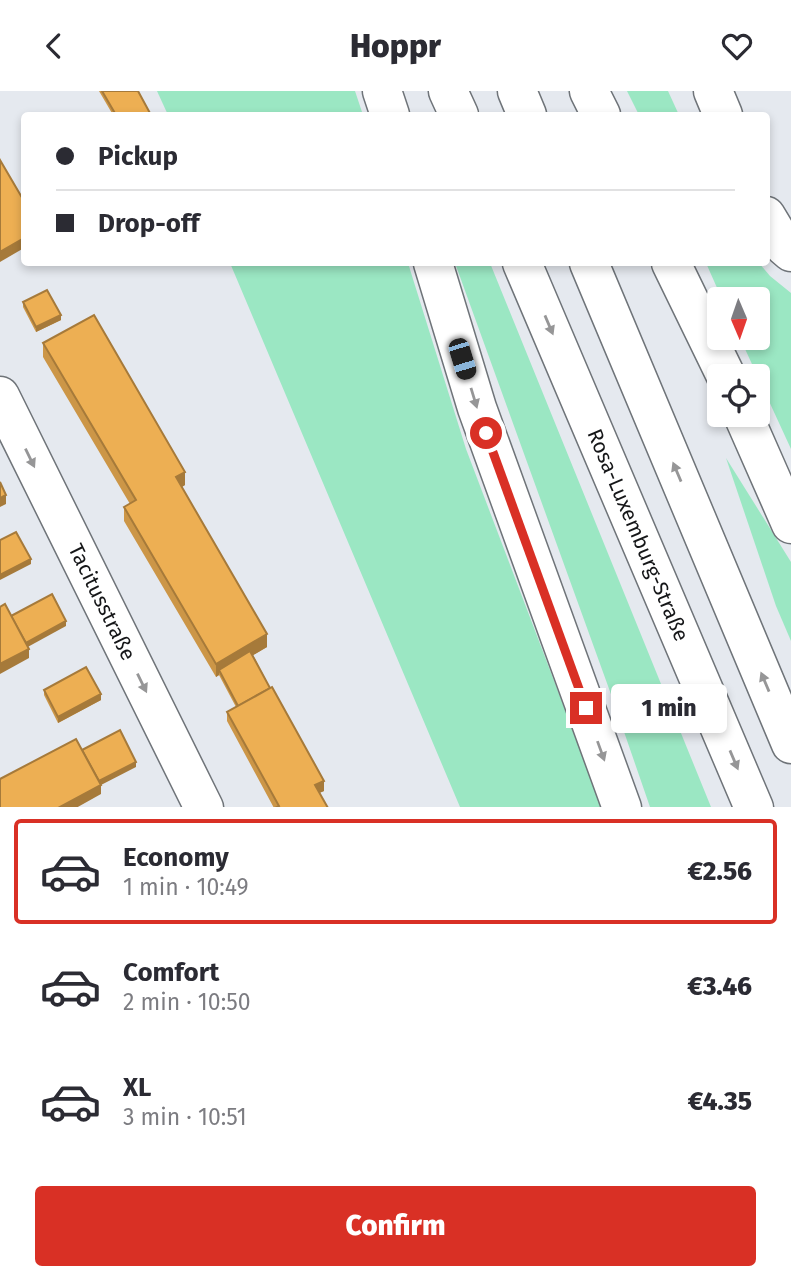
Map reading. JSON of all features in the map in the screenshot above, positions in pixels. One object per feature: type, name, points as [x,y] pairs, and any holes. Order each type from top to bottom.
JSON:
[{"type":"main road","points":[[383,91],[389,112]]},
{"type":"main road","points":[[448,91],[458,112]]},
{"type":"main road","points":[[517,91],[526,112]]},
{"type":"main road","points":[[589,91],[600,112]]},
{"type":"main road","points":[[713,91],[722,112]]},
{"type":"main road","points":[[770,223],[784,246],[791,252]]},
{"type":"main road","points":[[434,266],[477,408],[622,807]]},
{"type":"main road","name":"Rosa-Luxemburg-Straße","points":[[523,266],[754,807]]},
{"type":"main road","points":[[590,266],[791,744]]},
{"type":"main road","points":[[672,266],[720,364]]},
{"type":"main road","name":"Tacitusstraße","points":[[0,396],[204,807]]},
{"type":"main road","points":[[748,427],[791,524]]},
{"type":"green space","points":[[157,91],[355,91],[362,112],[167,112]]},
{"type":"green space","points":[[627,91],[668,91],[678,112],[638,112]]},
{"type":"green space","points":[[231,266],[409,266],[466,449],[602,807],[460,807]]},
{"type":"green space","points":[[456,266],[491,266],[711,807],[650,807]]},
{"type":"green space","points":[[707,266],[762,266],[791,293],[791,449],[770,403],[770,364],[752,364],[746,350],[770,350],[770,287],[717,287]]},
{"type":"green space","points":[[726,458],[791,562],[791,641],[776,606]]},
{"type":"building","points":[[102,91],[138,91],[149,112],[114,112]]},
{"type":"building","points":[[0,160],[21,196],[21,240],[0,252]]},
{"type":"building","points":[[47,290],[61,315],[36,327],[23,302]]},
{"type":"building","points":[[94,315],[185,472],[176,477],[267,634],[216,664],[124,507],[136,500],[43,343]]},
{"type":"building","points":[[0,482],[6,495],[0,498]]},
{"type":"building","points":[[16,532],[31,559],[0,575],[0,540]]},
{"type":"building","points":[[52,594],[66,621],[26,643],[11,616]]},
{"type":"building","points":[[5,604],[29,649],[0,664],[0,607]]},
{"type":"building","points":[[250,651],[270,688],[238,706],[219,670]]},
{"type":"building","points":[[86,667],[101,694],[58,717],[44,690]]},
{"type":"building","points":[[272,687],[324,781],[315,785],[327,807],[277,807],[279,806],[227,712]]},
{"type":"building","points":[[120,730],[136,762],[99,781],[82,750]]},
{"type":"building","points":[[76,739],[101,785],[60,807],[0,807],[0,779]]},
{"type":"route","points":[[486,433],[586,708]]}]
